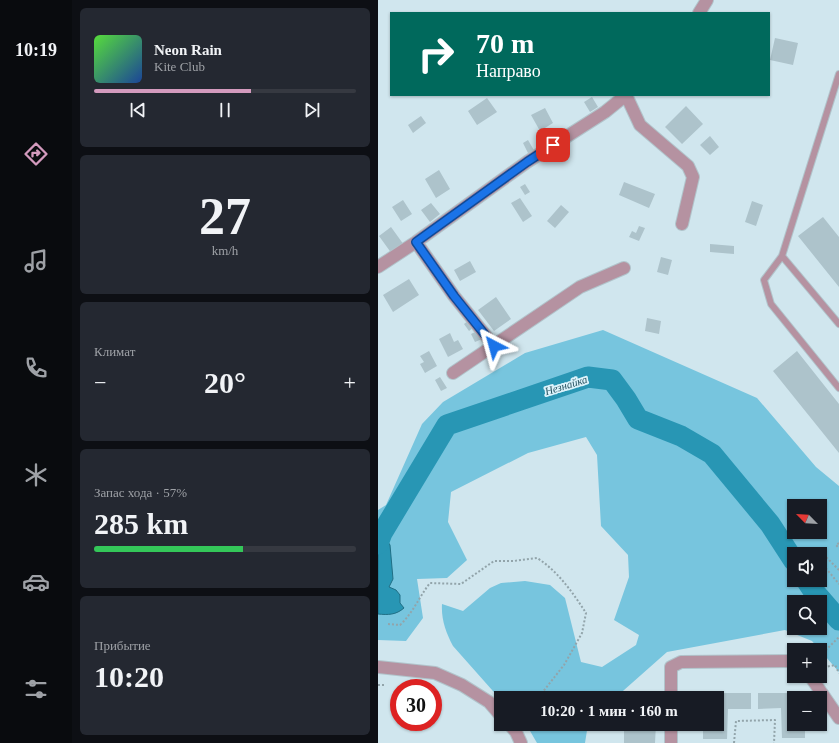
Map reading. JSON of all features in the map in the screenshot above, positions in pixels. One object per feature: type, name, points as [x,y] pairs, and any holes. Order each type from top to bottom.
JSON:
[{"type":"street","points":[[700,12],[707,0]]},
{"type":"street","points":[[378,267],[416,242],[527,162],[605,112],[625,96]]},
{"type":"street","points":[[626,96],[640,126],[688,166],[693,177],[682,224]]},
{"type":"street","points":[[416,242],[454,296],[494,346]]},
{"type":"street","points":[[453,373],[580,287],[624,268]]},
{"type":"street","points":[[671,691],[671,667],[681,662],[787,661]]},
{"type":"street","points":[[378,667],[435,673],[462,685],[489,702],[494,708]]},
{"type":"street","points":[[815,683],[839,718]]},
{"type":"street","points":[[515,731],[521,743]]},
{"type":"street","points":[[671,731],[671,743]]},
{"type":"lane","points":[[839,74],[782,256],[764,280],[771,304],[839,388]]},
{"type":"lane","points":[[782,256],[839,324]]},
{"type":"path","points":[[839,543],[836,545],[839,548]]},
{"type":"path","points":[[839,570],[826,556],[820,561],[839,584]]},
{"type":"path","points":[[388,624],[400,625],[409,617],[422,593],[430,583],[461,584],[494,561],[514,561],[537,558],[548,565],[573,593],[586,613],[582,633],[564,665],[544,691]]},
{"type":"path","points":[[827,649],[839,637]]},
{"type":"path","points":[[827,667],[835,666],[839,672]]},
{"type":"path","points":[[378,685],[385,685]]},
{"type":"path","points":[[734,743],[736,721],[775,720],[774,743]]},
{"type":"shaded area","points":[[603,330],[757,398],[816,467],[839,486],[839,672],[827,658],[827,643],[814,643],[797,635],[827,635],[827,595],[787,595],[787,631],[667,652],[623,691],[494,692],[453,646],[444,626],[442,604],[463,611],[490,588],[501,583],[525,581],[550,585],[565,598],[581,662],[602,667],[636,645],[639,635],[614,620],[629,577],[628,555],[601,526],[597,455],[586,437],[528,453],[451,492],[448,522],[467,560],[447,578],[417,579],[423,618],[406,641],[378,640],[378,510],[386,505],[422,424],[443,402],[525,353]]},
{"type":"shaded area","points":[[378,532],[382,533],[390,545],[393,579],[389,587],[396,590],[400,595],[400,603],[404,608],[392,614],[378,614]]},
{"type":"shaded area","points":[[530,731],[587,731],[585,743],[537,743]]},
{"type":"building","points":[[775,38],[798,43],[793,65],[770,60]]},
{"type":"building","points":[[592,97],[598,107],[590,112],[584,102]]},
{"type":"building","points":[[487,98],[497,112],[477,125],[468,111]]},
{"type":"building","points":[[686,106],[703,124],[682,144],[665,127]]},
{"type":"building","points":[[545,108],[553,123],[540,131],[531,115]]},
{"type":"building","points":[[421,116],[426,123],[413,133],[408,125]]},
{"type":"building","points":[[710,136],[719,147],[710,155],[700,145]]},
{"type":"building","points":[[528,140],[535,152],[529,155],[523,143]]},
{"type":"building","points":[[439,170],[450,189],[436,198],[425,179]]},
{"type":"building","points":[[624,182],[655,194],[649,208],[619,195]]},
{"type":"building","points":[[525,184],[530,192],[525,195],[520,187]]},
{"type":"building","points":[[520,198],[532,216],[523,222],[511,203]]},
{"type":"building","points":[[403,200],[412,214],[401,221],[392,207]]},
{"type":"building","points":[[752,201],[763,205],[756,226],[745,222]]},
{"type":"building","points":[[431,203],[440,214],[430,222],[421,210]]},
{"type":"building","points":[[561,205],[569,212],[555,228],[547,221]]},
{"type":"building","points":[[823,217],[839,237],[839,287],[798,236]]},
{"type":"building","points":[[639,226],[645,228],[639,241],[629,237],[632,231],[636,233]]},
{"type":"building","points":[[391,227],[404,245],[392,254],[379,236]]},
{"type":"building","points":[[710,244],[734,246],[734,254],[710,252]]},
{"type":"building","points":[[661,257],[672,260],[668,275],[657,272]]},
{"type":"building","points":[[470,261],[476,272],[460,281],[454,270]]},
{"type":"building","points":[[409,279],[419,295],[393,312],[383,295]]},
{"type":"building","points":[[496,297],[511,319],[494,331],[478,310]]},
{"type":"building","points":[[647,318],[661,321],[659,334],[645,331]]},
{"type":"building","points":[[469,320],[474,327],[469,331],[464,324]]},
{"type":"building","points":[[477,331],[482,339],[475,342],[471,334]]},
{"type":"building","points":[[450,333],[454,342],[458,340],[463,349],[448,357],[439,339]]},
{"type":"building","points":[[429,351],[437,366],[425,373],[420,364],[424,362],[420,356]]},
{"type":"building","points":[[797,351],[839,404],[839,453],[773,371]]},
{"type":"building","points":[[440,377],[447,388],[441,391],[435,380]]},
{"type":"building","points":[[724,693],[751,693],[751,709],[728,709],[727,739],[703,739],[703,731],[724,731]]},
{"type":"building","points":[[758,693],[787,693],[787,731],[805,731],[805,738],[782,738],[781,708],[758,709]]},
{"type":"building","points":[[624,731],[656,731],[655,743],[624,743]]},
{"type":"waterway","name":"Незнайка","points":[[378,544],[382,533],[447,425],[588,377],[612,380],[638,419],[681,436],[712,454],[770,524],[787,550]]},
{"type":"waterway","name":"Незнайка","points":[[811,587],[839,620]]},
{"type":"route","points":[[494,346],[454,296],[416,242],[553,145]]}]
